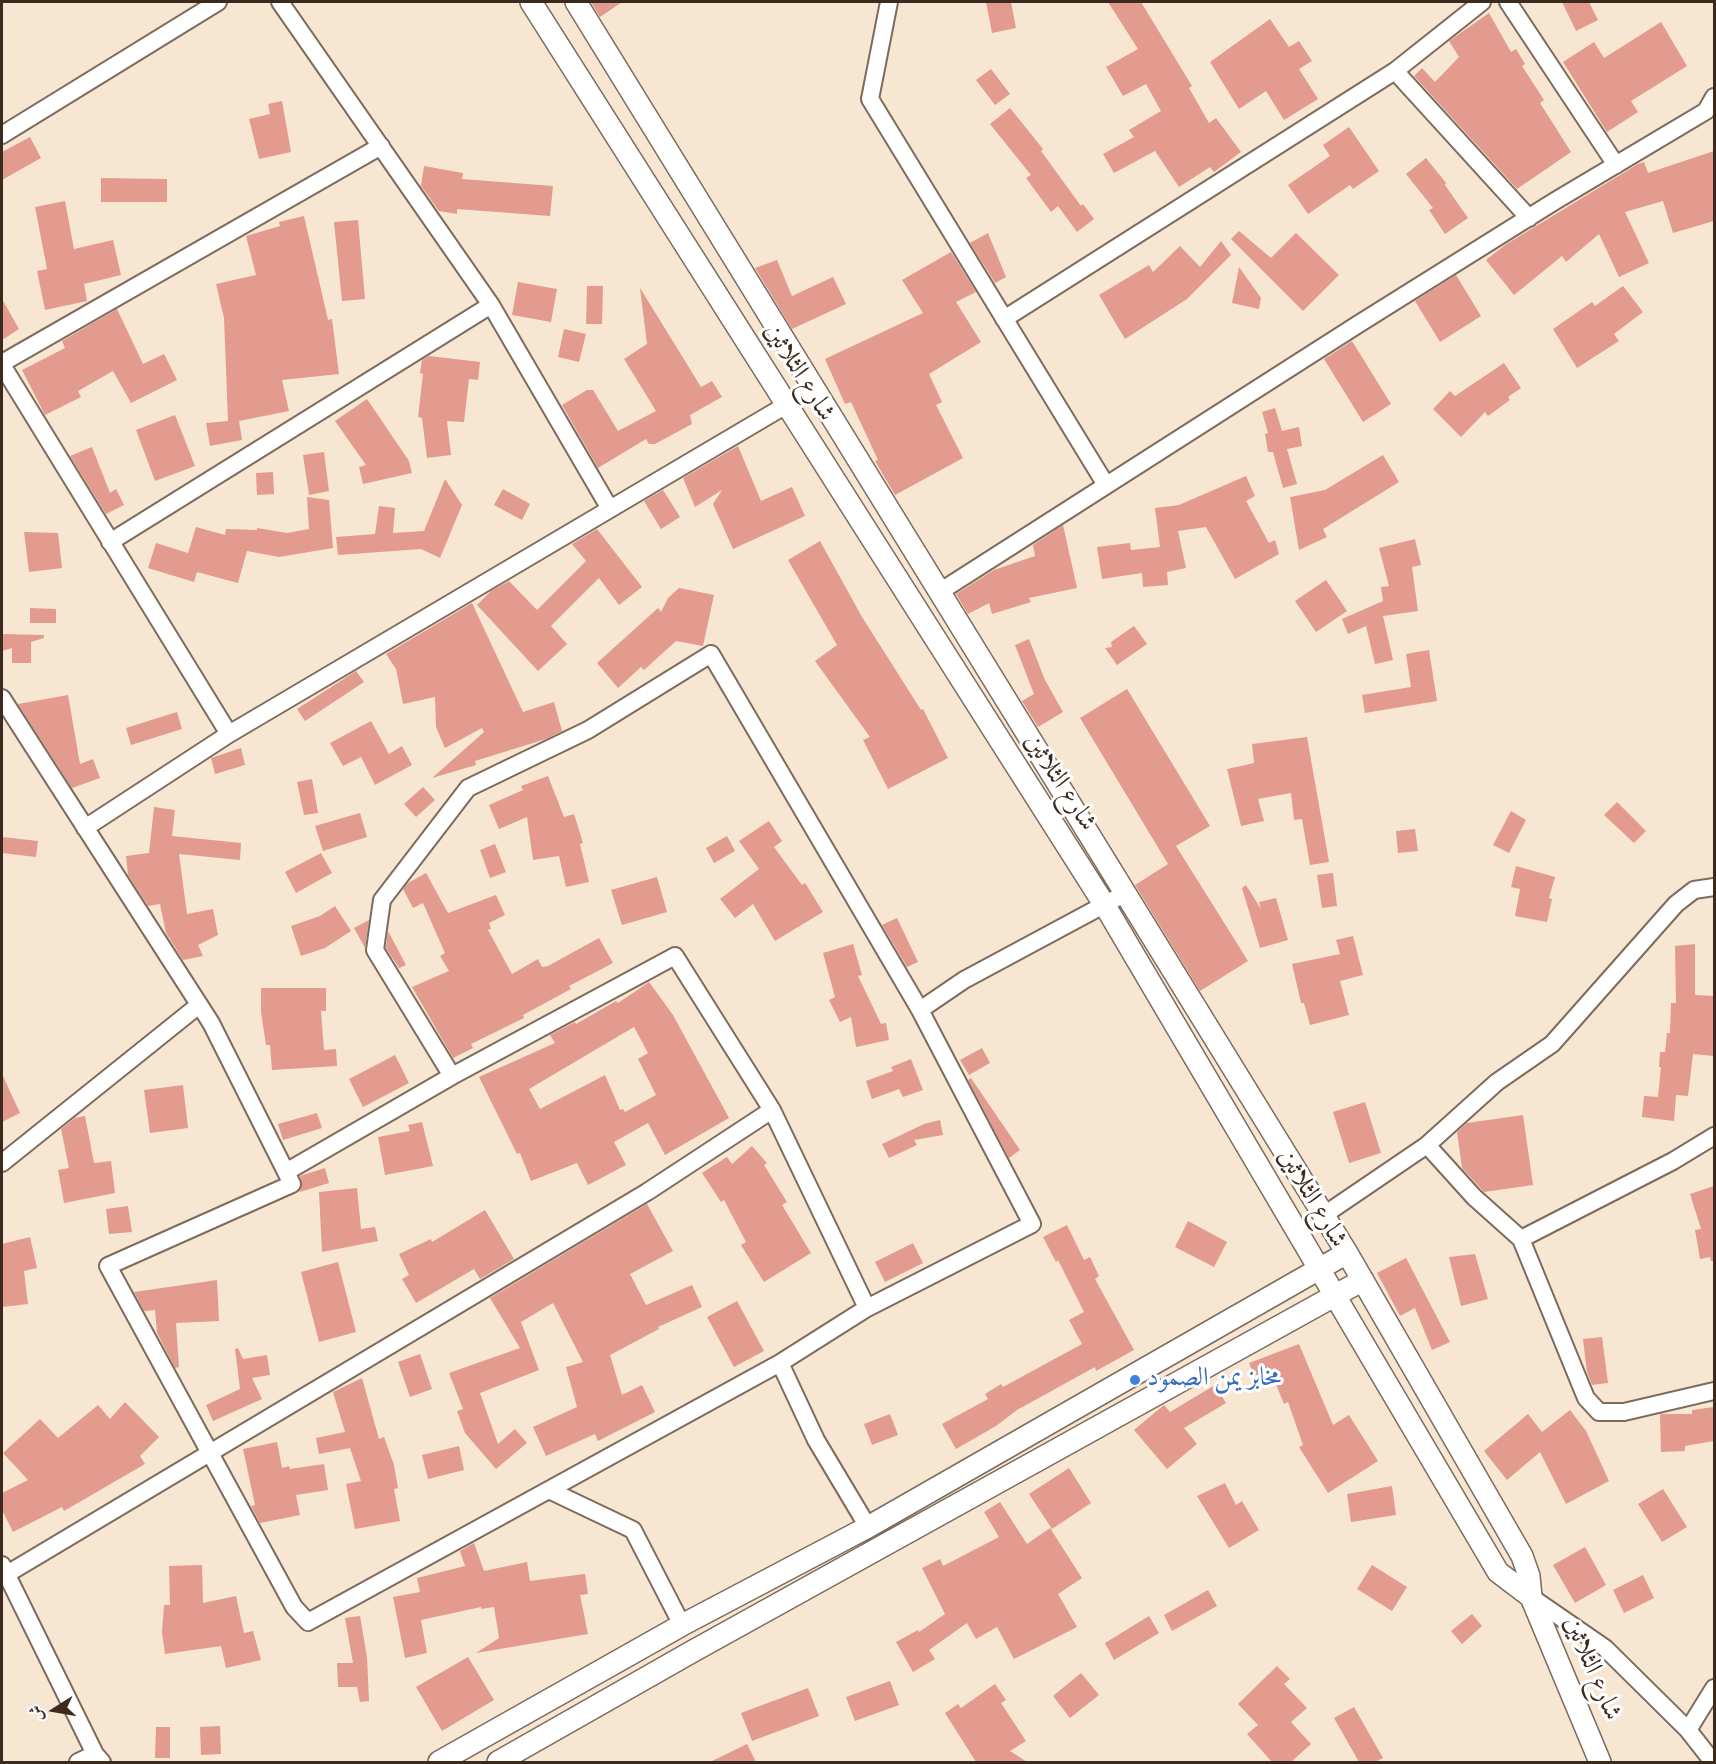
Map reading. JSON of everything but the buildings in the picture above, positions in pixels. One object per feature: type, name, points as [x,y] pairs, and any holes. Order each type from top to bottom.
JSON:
[{"type":"street","points":[[2,135],[218,2]]},
{"type":"street","points":[[280,2],[491,305],[610,508]]},
{"type":"street","name":"شارع الثلاثين","points":[[531,2],[1104,904],[1337,1295],[1498,1572],[1531,1597]]},
{"type":"street","name":"شارع الثلاثين","points":[[576,2],[1363,1280],[1522,1556],[1529,1576],[1531,1597],[1600,1762]]},
{"type":"street","points":[[889,2],[870,99],[1106,485]]},
{"type":"street","points":[[1004,319],[1395,71],[1482,2]]},
{"type":"street","points":[[1508,2],[1616,165]]},
{"type":"street","points":[[1395,71],[1529,218]]},
{"type":"street","points":[[940,591],[1529,218],[1706,111],[1714,97]]},
{"type":"street","points":[[228,734],[2,364],[381,146]]},
{"type":"street","points":[[110,542],[491,305]]},
{"type":"street","points":[[85,828],[228,734],[815,388]]},
{"type":"street","points":[[2,698],[199,1005],[292,1184],[108,1266],[294,1607],[308,1622],[551,1491],[780,1363],[867,1308],[1032,1224],[920,1010],[711,654],[588,730],[468,788],[382,900],[375,950],[452,1076]]},
{"type":"street","points":[[1324,1215],[1427,1145],[1497,1082],[1552,1044],[1676,904],[1695,890],[1714,887]]},
{"type":"street","points":[[920,1010],[964,980],[1126,893]]},
{"type":"street","points":[[286,1172],[452,1076],[675,956],[772,1110],[867,1308]]},
{"type":"street","points":[[2,1163],[199,1005]]},
{"type":"street","points":[[78,1762],[98,1758],[4,1569],[211,1455],[646,1192],[772,1110]]},
{"type":"street","points":[[1521,1239],[1673,1161],[1714,1136]]},
{"type":"street","points":[[1427,1145],[1473,1197],[1521,1239],[1586,1398],[1599,1412],[1624,1412],[1714,1391]]},
{"type":"street","points":[[439,1762],[682,1625],[868,1527],[1347,1253]]},
{"type":"street","points":[[498,1762],[705,1644],[1363,1280]]},
{"type":"street","points":[[780,1363],[816,1440],[868,1527]]},
{"type":"street","points":[[551,1491],[633,1530],[682,1625]]},
{"type":"street","points":[[1531,1597],[1605,1648],[1688,1730],[1713,1762]]},
{"type":"street","points":[[1688,1730],[1714,1688]]},
{"type":"place","name":"مخابز يمن الصمود","points":[[1135,1380]]}]
